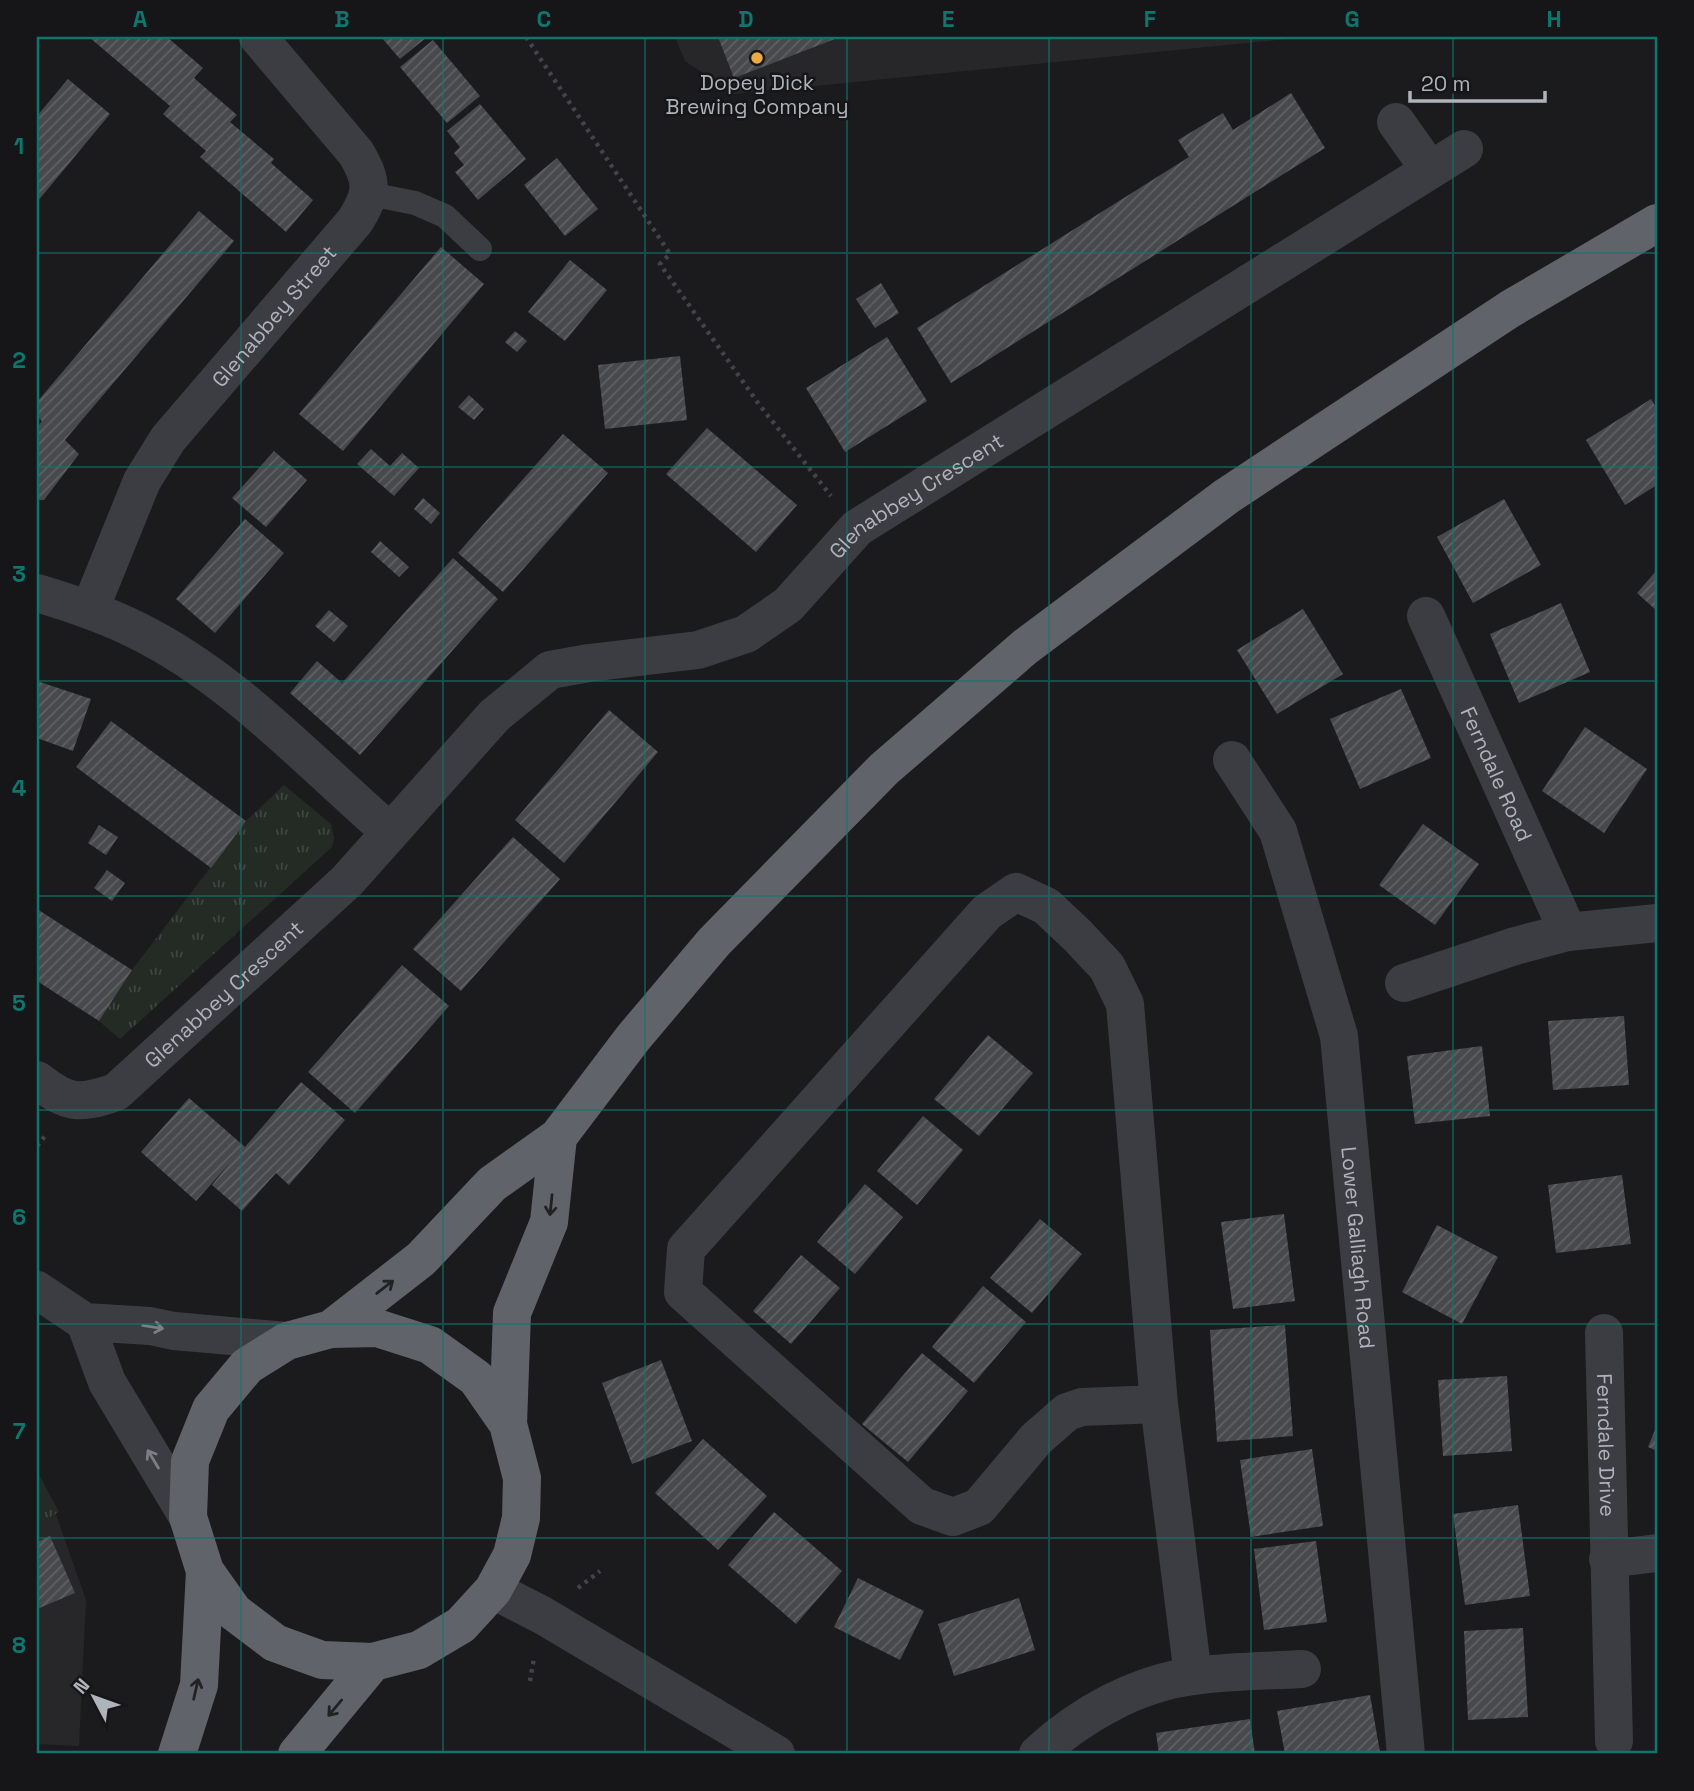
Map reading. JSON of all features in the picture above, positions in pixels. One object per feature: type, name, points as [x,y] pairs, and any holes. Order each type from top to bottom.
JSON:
[{"type":"highway","points":[[331,1329],[421,1259],[492,1184],[558,1137],[633,1038],[714,942],[884,769],[1025,647],[1227,496],[1510,309],[1657,223]]},
{"type":"highway","points":[[508,1424],[476,1378],[430,1345],[377,1328],[331,1329],[287,1342],[247,1366],[211,1409],[190,1461],[188,1517],[205,1571],[234,1612],[275,1643],[322,1660],[373,1662],[419,1650],[461,1625],[493,1590],[512,1555],[522,1518],[522,1478],[508,1424],[512,1313],[549,1222],[558,1137]]},
{"type":"highway","points":[[177,1754],[199,1685],[205,1571]]},
{"type":"highway","points":[[297,1754],[373,1662]]},
{"type":"street","points":[[258,37],[356,153],[367,172],[370,194]]},
{"type":"street","points":[[1396,122],[1430,170]]},
{"type":"street","name":"Glenabbey Crescent","points":[[37,1080],[72,1101],[92,1100],[116,1093],[347,881],[494,716],[550,670],[698,650],[746,634],[788,605],[857,528],[1464,149]]},
{"type":"street","name":"Glenabbey Street","points":[[90,609],[142,481],[168,439],[355,221],[370,194]]},
{"type":"street","points":[[37,593],[90,609],[139,631],[192,663],[255,710],[390,832]]},
{"type":"street","name":"Ferndale Road","points":[[1426,616],[1568,932]]},
{"type":"street","name":"Lower Galliagh Road","points":[[1232,760],[1278,831],[1339,1037],[1406,1754]]},
{"type":"street","points":[[1159,1404],[1082,1407],[1068,1412],[1036,1439],[979,1507],[953,1517],[922,1506],[683,1292],[686,1249],[987,912],[1016,892],[1046,906],[1077,934],[1107,967],[1125,1003],[1159,1404],[1193,1676]]},
{"type":"street","points":[[1404,983],[1515,946],[1568,932],[1657,923]]},
{"type":"street","points":[[37,1290],[85,1322],[150,1326],[174,1331],[287,1342]]},
{"type":"street","points":[[85,1322],[107,1382],[188,1517]]},
{"type":"street","name":"Ferndale Drive","points":[[1604,1333],[1614,1741]]},
{"type":"street","points":[[1608,1559],[1657,1553]]},
{"type":"street","points":[[493,1590],[565,1629],[776,1754]]},
{"type":"street","points":[[1038,1754],[1056,1737],[1076,1724],[1134,1692],[1193,1676],[1302,1669]]},
{"type":"lane","points":[[370,194],[415,203],[445,216],[480,249]]},
{"type":"path","points":[[526,37],[670,254],[660,264],[758,404],[857,528]]},
{"type":"shaded area","points":[[675,37],[1307,37],[734,94],[685,61]]},
{"type":"shaded area","points":[[37,1473],[51,1500],[86,1600],[79,1746],[37,1744]]},
{"type":"green space","points":[[284,785],[331,824],[334,838],[332,847],[120,1039],[99,1021],[132,970],[246,821]]},
{"type":"green space","points":[[37,1471],[59,1512],[37,1524]]},
{"type":"building","points":[[89,37],[167,37],[203,68],[194,78],[237,115],[230,122],[274,159],[271,163],[313,200],[286,232],[200,157],[206,151],[163,114],[170,106]]},
{"type":"building","points":[[381,37],[427,37],[400,59]]},
{"type":"building","name":"Dopey Dick Brewing Company","points":[[718,37],[840,37],[734,78]]},
{"type":"building","points":[[433,40],[480,96],[447,123],[400,67]]},
{"type":"building","points":[[68,79],[110,114],[37,202],[37,116]]},
{"type":"building","points":[[1291,93],[1325,148],[951,383],[917,328],[1189,157],[1178,140],[1223,113],[1233,130]]},
{"type":"building","points":[[480,104],[526,159],[478,200],[455,172],[464,165],[454,153],[460,147],[447,131]]},
{"type":"building","points":[[557,158],[598,209],[565,236],[524,185]]},
{"type":"building","points":[[199,211],[234,241],[65,440],[79,454],[44,500],[37,500],[37,428],[42,421],[37,416],[37,402]]},
{"type":"building","points":[[441,247],[484,284],[343,451],[299,414]]},
{"type":"building","points":[[570,260],[607,290],[565,341],[528,312]]},
{"type":"building","points":[[881,283],[899,313],[875,328],[856,299]]},
{"type":"building","points":[[515,331],[527,341],[517,352],[505,342]]},
{"type":"building","points":[[887,337],[927,401],[845,452],[806,388]]},
{"type":"building","points":[[680,356],[687,420],[605,429],[598,365]]},
{"type":"building","points":[[469,395],[484,409],[474,420],[458,407]]},
{"type":"building","points":[[1651,399],[1657,409],[1657,485],[1625,505],[1586,440]]},
{"type":"building","points":[[707,428],[797,505],[756,552],[666,474]]},
{"type":"building","points":[[563,434],[608,473],[503,592],[458,553]]},
{"type":"building","points":[[371,449],[390,466],[402,453],[419,468],[394,496],[357,464]]},
{"type":"building","points":[[274,451],[307,480],[266,527],[232,498]]},
{"type":"building","points":[[423,498],[440,513],[431,524],[414,509]]},
{"type":"building","points":[[1504,499],[1541,565],[1473,603],[1437,537]]},
{"type":"building","points":[[245,519],[284,553],[215,633],[176,599]]},
{"type":"building","points":[[380,541],[409,567],[399,577],[371,552]]},
{"type":"building","points":[[453,558],[498,599],[360,755],[290,693],[317,661],[342,683]]},
{"type":"building","points":[[1657,570],[1657,611],[1637,593]]},
{"type":"building","points":[[1561,603],[1590,672],[1519,703],[1490,634]]},
{"type":"building","points":[[1303,609],[1343,674],[1277,714],[1237,650]]},
{"type":"building","points":[[329,610],[348,626],[334,642],[315,626]]},
{"type":"building","points":[[37,681],[91,699],[73,751],[37,738]]},
{"type":"building","points":[[1401,689],[1431,758],[1360,789],[1330,719]]},
{"type":"building","points":[[609,710],[658,752],[564,863],[515,820]]},
{"type":"building","points":[[111,721],[246,821],[211,868],[76,767]]},
{"type":"building","points":[[1585,727],[1647,769],[1604,833],[1542,791]]},
{"type":"building","points":[[1423,824],[1479,864],[1435,925],[1379,885]]},
{"type":"building","points":[[99,825],[118,837],[106,855],[88,843]]},
{"type":"building","points":[[513,837],[560,879],[461,991],[413,949]]},
{"type":"building","points":[[107,870],[125,883],[112,901],[94,888]]},
{"type":"building","points":[[37,909],[132,970],[99,1021],[37,981]]},
{"type":"building","points":[[402,965],[449,1006],[355,1113],[308,1072]]},
{"type":"building","points":[[1624,1016],[1629,1085],[1553,1090],[1548,1021]]},
{"type":"building","points":[[988,1035],[1033,1073],[979,1136],[934,1099]]},
{"type":"building","points":[[1482,1046],[1490,1116],[1415,1124],[1407,1056]]},
{"type":"building","points":[[301,1082],[345,1120],[289,1185],[276,1173],[242,1211],[212,1185],[230,1163],[196,1201],[141,1152],[189,1098],[245,1147]]},
{"type":"building","points":[[923,1116],[963,1150],[917,1205],[877,1171]]},
{"type":"building","points":[[1622,1175],[1631,1244],[1556,1253],[1548,1185]]},
{"type":"building","points":[[865,1184],[903,1217],[855,1274],[817,1242]]},
{"type":"building","points":[[1284,1214],[1295,1301],[1233,1309],[1221,1222]]},
{"type":"building","points":[[1040,1219],[1082,1254],[1032,1313],[990,1278]]},
{"type":"building","points":[[1437,1225],[1498,1257],[1462,1324],[1402,1292]]},
{"type":"building","points":[[801,1255],[840,1288],[791,1344],[753,1311]]},
{"type":"building","points":[[983,1286],[1026,1322],[974,1383],[932,1347]]},
{"type":"building","points":[[1285,1325],[1293,1436],[1217,1442],[1210,1330]]},
{"type":"building","points":[[922,1353],[968,1391],[908,1462],[862,1424]]},
{"type":"building","points":[[661,1360],[692,1441],[632,1464],[602,1383]]},
{"type":"building","points":[[1507,1376],[1512,1451],[1443,1456],[1438,1380]]},
{"type":"building","points":[[1657,1425],[1657,1451],[1648,1447]]},
{"type":"building","points":[[703,1439],[767,1496],[718,1550],[655,1493]]},
{"type":"building","points":[[1312,1449],[1323,1526],[1251,1537],[1240,1460]]},
{"type":"building","points":[[1518,1505],[1530,1596],[1465,1605],[1453,1514]]},
{"type":"building","points":[[774,1512],[842,1571],[796,1624],[728,1565]]},
{"type":"building","points":[[50,1536],[75,1593],[37,1609],[37,1542]]},
{"type":"building","points":[[1316,1541],[1327,1622],[1264,1630],[1254,1549]]},
{"type":"building","points":[[858,1578],[924,1611],[900,1660],[834,1627]]},
{"type":"building","points":[[1019,1598],[1035,1650],[954,1676],[938,1624]]},
{"type":"building","points":[[1523,1628],[1528,1717],[1468,1720],[1464,1631]]},
{"type":"building","points":[[1370,1695],[1380,1752],[1285,1754],[1277,1711]]},
{"type":"building","points":[[1250,1719],[1255,1754],[1159,1754],[1156,1733]]},
{"type":"place","name":"Dopey Dick Brewing Company","points":[[757,58]]}]
